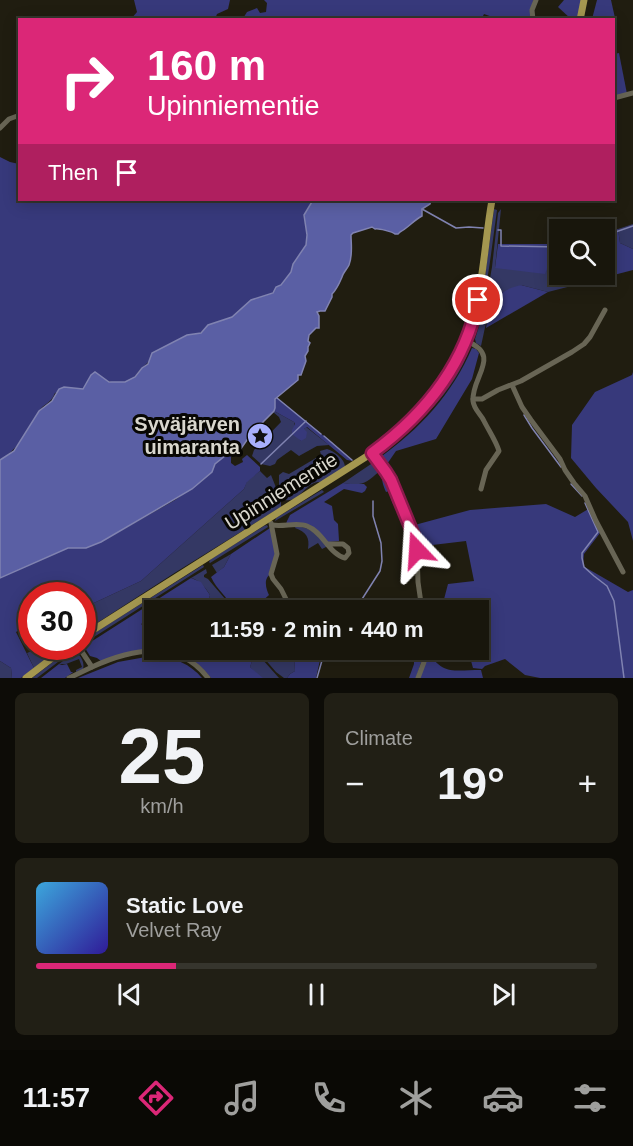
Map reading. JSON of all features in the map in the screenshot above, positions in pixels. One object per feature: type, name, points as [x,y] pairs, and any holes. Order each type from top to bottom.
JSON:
[{"type":"main road","points":[[580,18],[584,0]]},
{"type":"main road","name":"Upinniementie","points":[[96,628],[271,522],[372,453],[422,410],[453,367],[466,341],[477,306],[492,201]]},
{"type":"main road","points":[[26,678],[50,660]]},
{"type":"street","points":[[533,18],[532,10],[536,0]]},
{"type":"street","points":[[615,98],[633,93]]},
{"type":"street","points":[[0,128],[9,119],[18,116]]},
{"type":"street","points":[[473,399],[482,399],[531,376],[584,344],[605,310]]},
{"type":"street","points":[[466,341],[477,345],[483,356],[484,367],[473,399],[499,452],[486,470],[482,489]]},
{"type":"street","points":[[512,385],[522,407],[585,496],[623,572]]},
{"type":"street","points":[[372,453],[391,480],[414,536],[421,600]]},
{"type":"street","points":[[271,522],[281,526],[308,526],[327,544]]},
{"type":"street","points":[[271,522],[277,554],[271,574],[286,600]]},
{"type":"street","points":[[69,678],[111,659],[161,650],[184,658],[197,666],[208,678]]},
{"type":"street","points":[[87,660],[92,667]]},
{"type":"street","points":[[418,678],[424,660]]},
{"type":"shaded area","points":[[134,0],[230,0],[228,9],[217,14],[215,18],[132,18],[137,12]]},
{"type":"shaded area","points":[[264,0],[533,0],[531,18],[495,18],[484,14],[482,18],[243,18],[247,12],[257,8],[260,13],[266,12],[267,3]]},
{"type":"shaded area","points":[[564,0],[582,0],[577,18],[570,18],[558,7]]},
{"type":"shaded area","points":[[597,0],[611,0],[615,18],[592,18]]},
{"type":"shaded area","points":[[619,53],[627,94],[615,97],[615,54]]},
{"type":"shaded area","points":[[0,157],[18,164],[18,201],[312,201],[304,215],[307,245],[293,264],[291,272],[273,293],[251,300],[232,317],[209,325],[200,333],[187,335],[151,358],[132,379],[117,383],[91,375],[83,389],[71,388],[55,393],[39,411],[18,444],[0,460]]},
{"type":"shaded area","points":[[312,201],[431,201],[422,209],[422,216],[398,234],[372,227],[351,235],[349,265],[325,311],[317,312],[319,328],[309,335],[310,343],[301,375],[298,375],[298,380],[275,399],[274,411],[240,450],[225,456],[215,464],[212,472],[192,489],[101,542],[86,548],[68,548],[0,578],[0,460],[14,451],[39,411],[52,401],[59,389],[64,387],[83,389],[95,372],[109,382],[125,382],[135,377],[148,364],[152,353],[187,335],[201,333],[208,325],[232,317],[251,300],[273,293],[291,272],[293,264],[306,245],[304,215]]},
{"type":"shaded area","points":[[494,209],[497,210],[488,274],[478,321],[472,338],[482,298]]},
{"type":"shaded area","points":[[501,209],[495,268],[549,252],[549,285],[575,285],[548,292],[521,285],[489,309],[481,346],[476,343],[475,339],[485,307],[498,213]]},
{"type":"shaded area","points":[[633,224],[633,249],[620,243],[618,229]]},
{"type":"shaded area","points":[[618,229],[620,243],[633,249],[633,270],[615,275],[615,230]]},
{"type":"shaded area","points":[[498,244],[549,244],[549,263],[545,274],[495,268]]},
{"type":"shaded area","points":[[521,285],[548,292],[486,328],[495,300],[505,291]]},
{"type":"shaded area","points":[[470,347],[464,363],[444,394],[406,434],[377,456],[428,407]]},
{"type":"shaded area","points":[[472,348],[479,353],[472,379],[436,439],[396,451],[385,467],[379,458],[421,423],[445,395]]},
{"type":"shaded area","points":[[633,372],[633,541],[628,522],[571,458],[572,425],[595,392],[632,375]]},
{"type":"shaded area","points":[[277,398],[353,461],[347,460],[307,427],[304,429],[307,432],[306,438],[301,441],[292,434],[294,422],[274,411]]},
{"type":"shaded area","points":[[274,411],[294,422],[297,437],[301,441],[306,427],[329,445],[317,446],[299,456],[291,450],[275,464],[270,466],[261,464],[252,456],[254,450],[281,422]]},
{"type":"shaded area","points":[[327,449],[339,456],[345,467],[323,481],[310,485],[297,497],[285,500],[279,486],[279,475],[283,472],[289,474],[321,455],[320,451]]},
{"type":"shaded area","points":[[236,453],[231,457],[231,463],[235,466],[243,462],[242,459],[247,455],[260,467],[260,471],[247,482],[244,489],[141,581],[96,602],[96,582],[18,582],[18,631],[16,632],[18,660],[30,660],[34,668],[21,678],[12,678],[11,668],[0,661],[0,578],[68,548],[86,548],[101,542],[175,500],[202,481],[212,472],[215,464],[225,456]]},
{"type":"shaded area","points":[[374,462],[379,466],[380,471],[367,481],[360,484],[343,483]]},
{"type":"shaded area","points":[[260,471],[267,478],[271,475],[281,500],[281,507],[96,624],[96,602],[141,581],[244,489],[247,481]]},
{"type":"shaded area","points":[[383,473],[399,510],[393,505],[389,491],[386,492]]},
{"type":"shaded area","points":[[343,483],[364,484],[367,487],[362,493],[344,489],[324,502],[332,506],[334,520],[338,524],[339,541],[328,542],[310,525],[286,524],[290,515]]},
{"type":"shaded area","points":[[322,490],[324,492],[275,521],[276,518]]},
{"type":"shaded area","points":[[546,504],[575,517],[590,508],[600,533],[584,554],[583,566],[628,592],[633,590],[633,678],[540,678],[525,675],[505,659],[482,669],[473,668],[471,660],[489,660],[489,600],[444,600],[448,584],[474,581],[466,541],[424,546],[419,543],[411,526],[470,510]]},
{"type":"shaded area","points":[[267,525],[268,527],[209,562],[211,559]]},
{"type":"shaded area","points":[[296,526],[313,532],[326,547],[322,549],[318,543],[308,549],[306,536],[295,528]]},
{"type":"shaded area","points":[[270,528],[276,551],[271,574],[266,581],[269,595],[264,600],[228,600],[216,586],[211,577],[224,567],[231,554]]},
{"type":"shaded area","points":[[231,554],[224,567],[217,573],[212,565]]},
{"type":"shaded area","points":[[203,565],[204,567],[152,600],[147,600]]},
{"type":"shaded area","points":[[206,569],[207,573],[204,577],[226,600],[208,600],[210,595],[202,584],[191,578]]},
{"type":"shaded area","points":[[191,578],[201,582],[210,595],[208,600],[185,598],[157,600]]},
{"type":"shaded area","points":[[144,602],[144,605],[96,636],[96,632]]},
{"type":"shaded area","points":[[144,608],[144,622],[141,624],[144,626],[144,651],[101,661],[96,658],[96,639]]},
{"type":"shaded area","points":[[144,657],[144,660],[176,660],[202,678],[78,678],[118,662]]},
{"type":"shaded area","points":[[30,660],[45,660],[34,668]]},
{"type":"shaded area","points":[[56,660],[61,660],[37,678],[32,678]]},
{"type":"shaded area","points":[[64,660],[76,660],[66,664],[59,664]]},
{"type":"shaded area","points":[[79,660],[82,660],[83,669],[76,672],[76,670],[82,667]]},
{"type":"shaded area","points":[[192,660],[252,660],[250,667],[263,678],[211,678]]},
{"type":"shaded area","points":[[263,660],[279,678],[261,678],[250,667],[252,661]]},
{"type":"shaded area","points":[[266,660],[294,660],[295,671],[287,678],[276,672]]},
{"type":"shaded area","points":[[294,660],[320,660],[316,678],[287,678],[295,671]]},
{"type":"shaded area","points":[[414,660],[422,660],[416,678],[409,678]]},
{"type":"shaded area","points":[[425,660],[435,660],[450,670],[481,670],[483,678],[420,678]]},
{"type":"shaded area","points":[[0,661],[11,668],[12,678],[0,678]]},
{"type":"shaded area","points":[[59,664],[67,664],[73,672],[65,678],[41,678]]},
{"type":"waterway","points":[[422,209],[456,228],[483,228]]},
{"type":"waterway","points":[[615,232],[633,226]]},
{"type":"waterway","points":[[498,230],[501,230],[501,246],[549,247]]},
{"type":"waterway","points":[[277,398],[321,434]]},
{"type":"waterway","points":[[524,415],[561,467]]},
{"type":"waterway","points":[[261,464],[306,421]]},
{"type":"waterway","points":[[324,436],[352,460]]},
{"type":"waterway","points":[[571,484],[582,496]]},
{"type":"waterway","points":[[361,600],[380,571],[382,561],[381,543],[373,516],[373,501]]},
{"type":"waterway","points":[[585,503],[598,532],[582,553],[584,567],[607,586],[614,601],[624,678]]},
{"type":"waterway","points":[[317,678],[322,660]]},
{"type":"place","name":"Syväjärven uimaranta","points":[[260,436]]},
{"type":"route","points":[[417,550],[414,536],[391,480],[372,453],[411,421],[446,380],[466,341],[478,300]]}]
